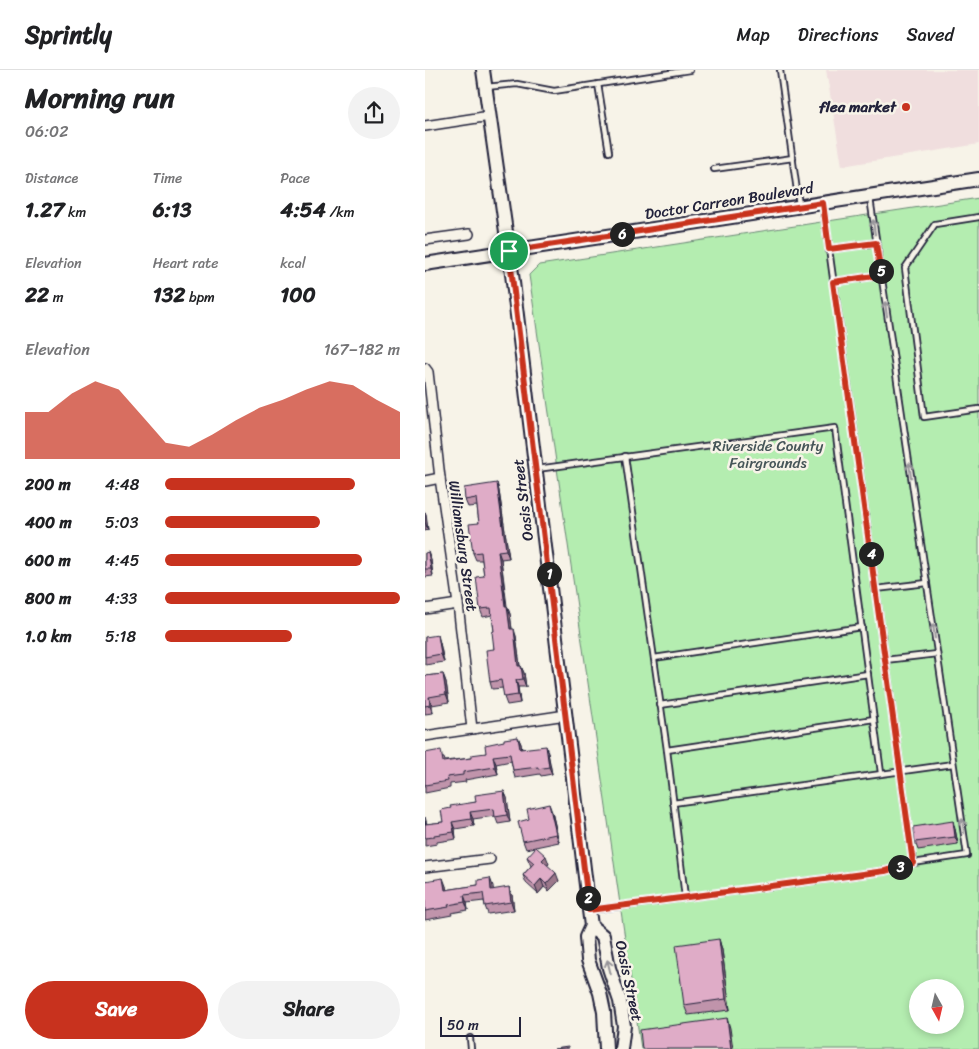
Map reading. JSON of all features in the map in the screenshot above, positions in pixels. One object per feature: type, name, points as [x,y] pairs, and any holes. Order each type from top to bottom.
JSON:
[{"type":"street","name":"Oasis Street","points":[[483,70],[509,251],[591,926],[585,937],[588,960],[600,993],[604,1012],[606,1049]]},
{"type":"street","points":[[425,126],[490,116]]},
{"type":"street","name":"Doctor Carreon Boulevard","points":[[425,264],[979,179]]},
{"type":"street","points":[[425,240],[469,234]]},
{"type":"street","name":"Williamsburg Street","points":[[425,368],[428,372],[472,729]]},
{"type":"street","points":[[425,481],[440,478]]},
{"type":"street","points":[[425,609],[458,604]]},
{"type":"street","points":[[425,736],[566,715]]},
{"type":"street","points":[[425,867],[490,859]]},
{"type":"street","name":"Oasis Street","points":[[591,926],[603,936],[609,968],[620,1001],[624,1026],[621,1049]]},
{"type":"lane","points":[[486,87],[517,84],[554,91],[690,70]]},
{"type":"lane","points":[[780,70],[799,206]]},
{"type":"lane","points":[[598,84],[609,152]]},
{"type":"lane","points":[[714,169],[793,158]]},
{"type":"lane","points":[[589,910],[885,871],[913,863],[967,855],[869,196]]},
{"type":"lane","points":[[823,203],[913,863]]},
{"type":"lane","points":[[979,217],[935,224],[905,268],[924,417],[979,409]]},
{"type":"lane","points":[[829,249],[876,243]]},
{"type":"lane","points":[[833,282],[881,275]]},
{"type":"lane","points":[[536,469],[835,428],[881,773]]},
{"type":"lane","points":[[625,456],[667,750],[685,897]]},
{"type":"lane","points":[[875,589],[927,583]]},
{"type":"lane","points":[[654,658],[862,628]]},
{"type":"lane","points":[[885,660],[937,654]]},
{"type":"lane","points":[[660,705],[868,674]]},
{"type":"lane","points":[[667,750],[874,719]]},
{"type":"lane","points":[[673,803],[953,764]]},
{"type":"lane","points":[[470,1038],[471,1049]]},
{"type":"shaded area","name":"flea market","points":[[826,70],[979,70],[979,144],[842,166]]},
{"type":"green space","name":"Riverside County Fairgrounds","points":[[979,198],[979,1049],[641,1049],[529,275],[539,265]]},
{"type":"building","points":[[497,483],[506,550],[498,551],[505,606],[507,606],[510,629],[514,629],[518,666],[521,666],[523,679],[516,680],[518,695],[504,697],[501,680],[490,682],[486,650],[494,649],[491,608],[480,609],[476,577],[484,576],[481,552],[473,553],[469,524],[479,523],[476,498],[465,500],[464,488]]},
{"type":"building","points":[[428,552],[431,569],[425,569],[425,553]]},
{"type":"building","points":[[438,635],[441,654],[425,657],[425,637]]},
{"type":"building","points":[[443,674],[446,694],[429,697],[430,705],[425,706],[425,676]]},
{"type":"building","points":[[518,737],[520,749],[546,746],[549,767],[513,770],[510,754],[493,756],[495,767],[463,772],[463,775],[447,777],[448,781],[425,785],[425,753],[441,750],[443,762],[471,758],[471,755],[486,753],[485,745]]},
{"type":"building","points":[[504,791],[507,815],[495,817],[494,809],[470,812],[471,819],[452,822],[454,832],[425,838],[425,824],[443,822],[441,810],[451,808],[450,806],[476,802],[475,795]]},
{"type":"building","points":[[549,804],[556,834],[523,841],[518,822],[529,819],[527,809]]},
{"type":"building","points":[[953,821],[955,837],[915,842],[913,827]]},
{"type":"building","points":[[536,847],[546,856],[542,860],[556,873],[546,884],[541,879],[535,886],[523,875],[534,863],[527,857]]},
{"type":"building","points":[[443,878],[445,890],[478,885],[478,880],[490,878],[491,890],[509,887],[511,902],[485,906],[483,893],[464,895],[465,902],[425,911],[425,881]]},
{"type":"building","points":[[719,939],[726,999],[684,1005],[676,945]]},
{"type":"building","points":[[727,1018],[731,1049],[642,1049],[640,1030]]},
{"type":"place","name":"flea market","points":[[906,107]]},
{"type":"route","points":[[823,203],[829,249],[876,243],[881,275],[833,282],[913,863],[885,871],[589,910],[509,251],[823,203]]}]
